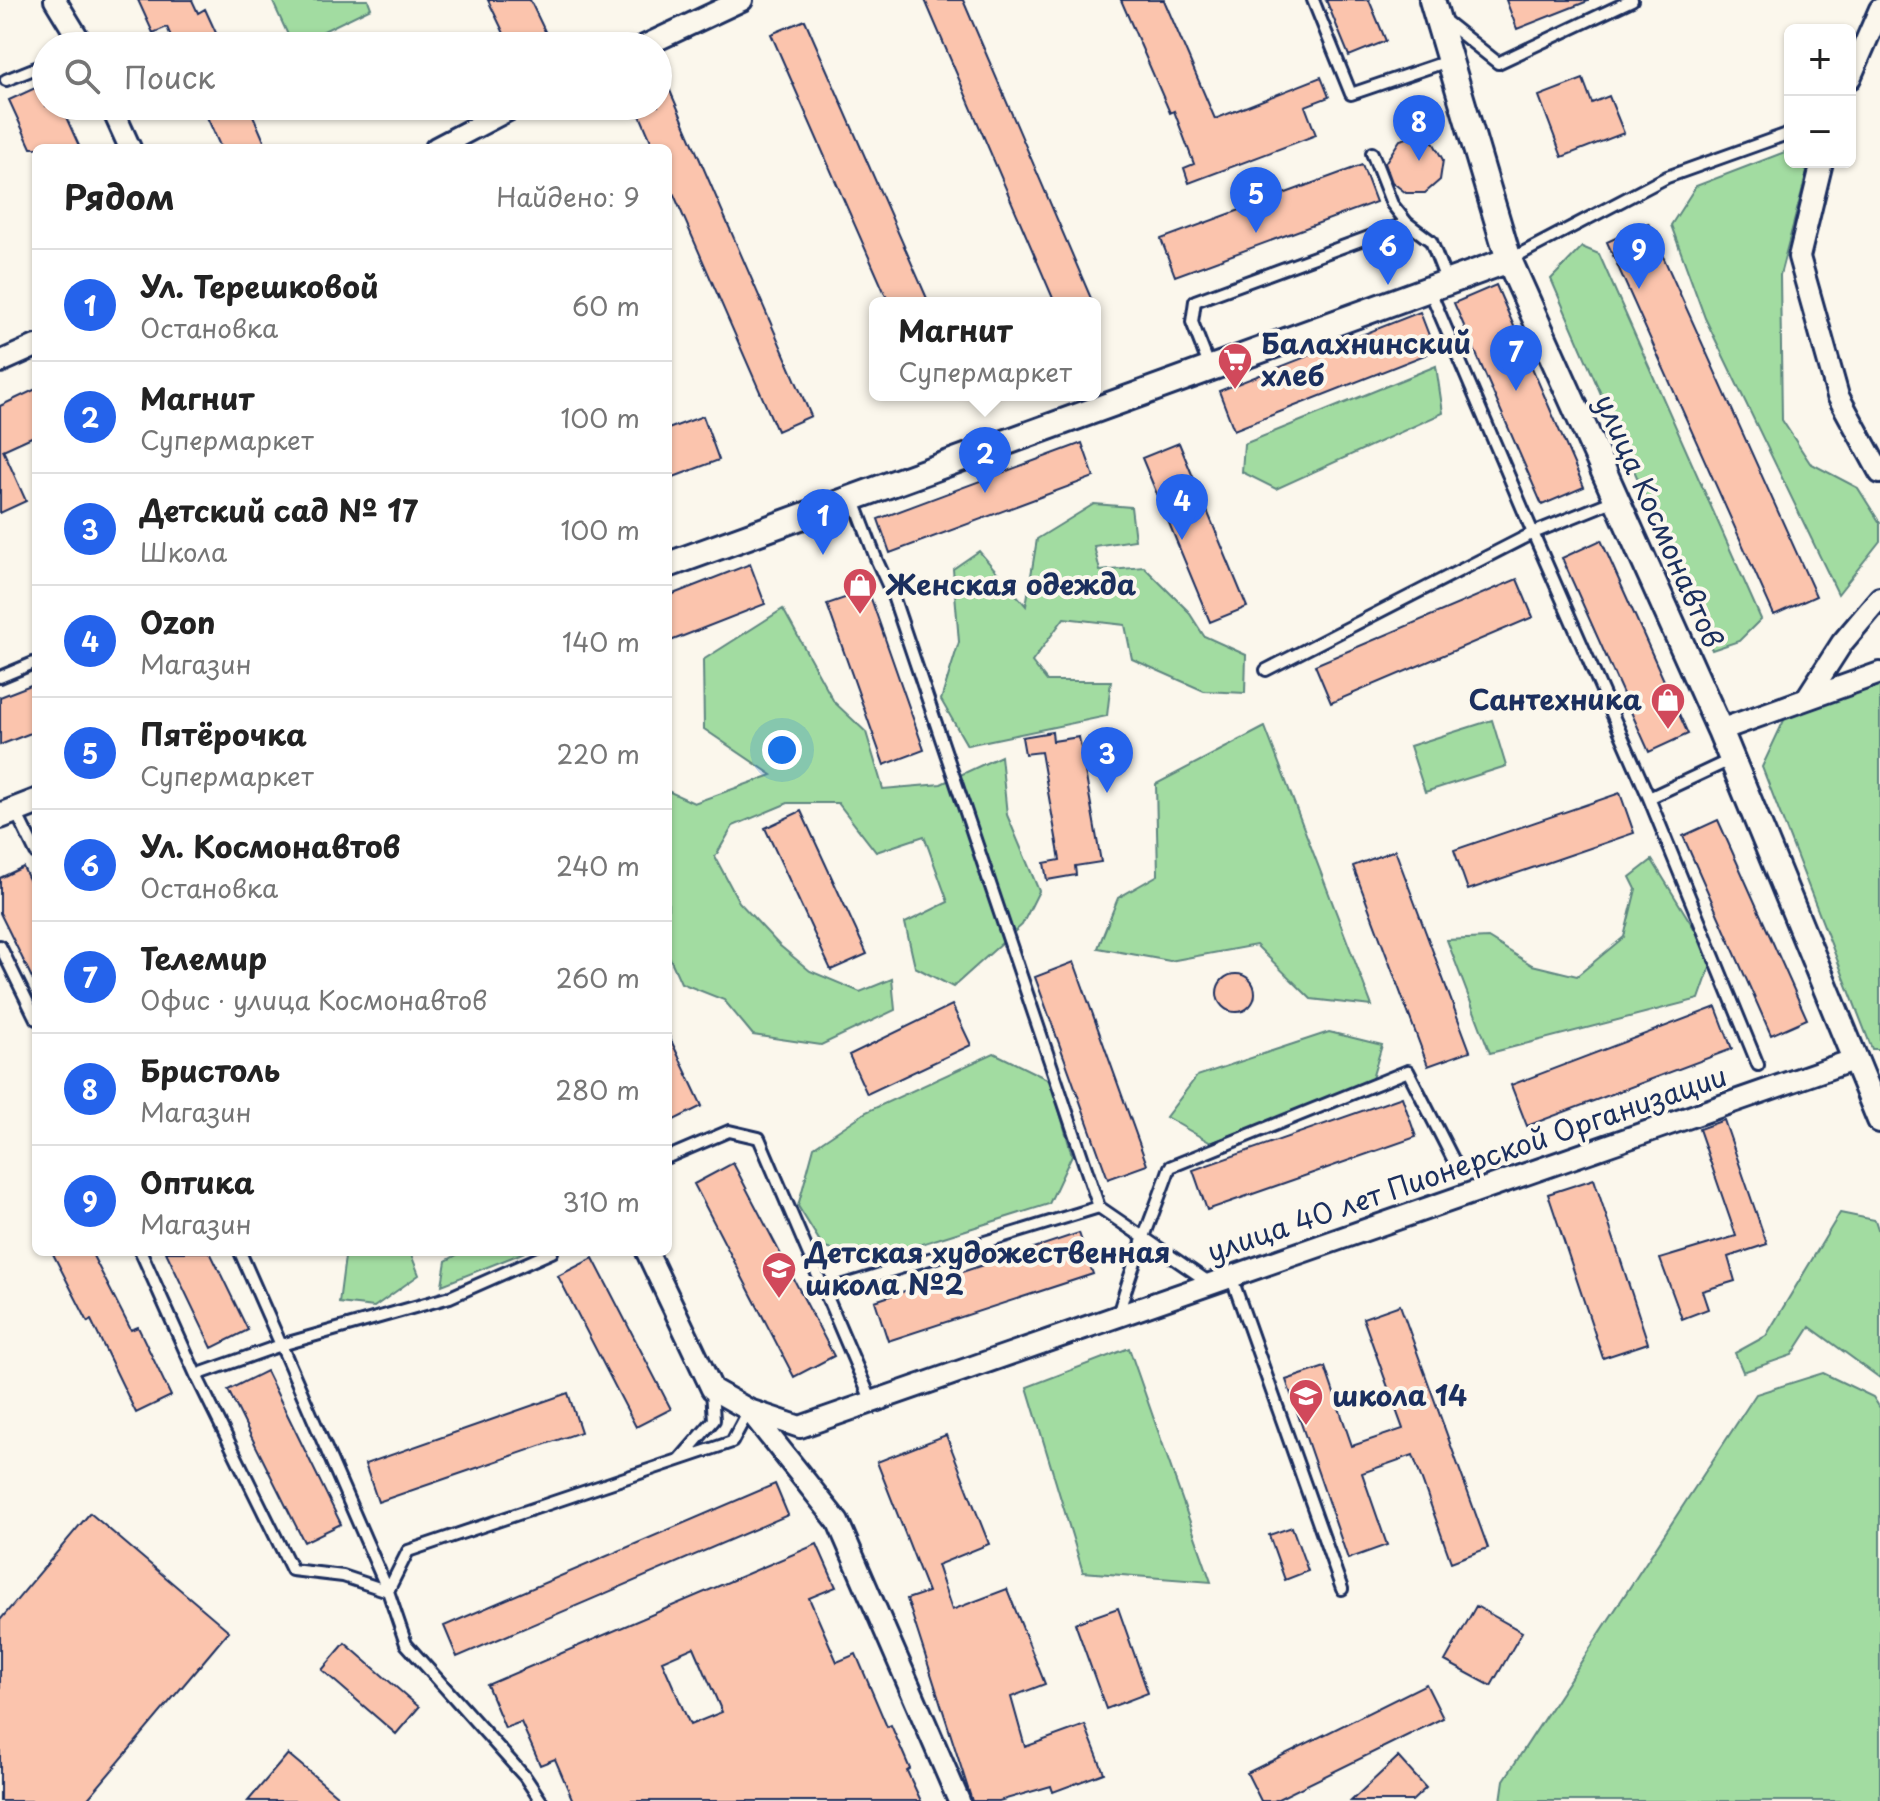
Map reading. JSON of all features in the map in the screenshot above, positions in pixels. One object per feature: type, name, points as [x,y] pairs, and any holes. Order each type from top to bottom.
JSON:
[{"type":"street","points":[[55,0],[75,32]]},
{"type":"street","points":[[72,0],[79,32]]},
{"type":"street","points":[[672,33],[742,0]]},
{"type":"street","name":"улица Космонавтов","points":[[1434,7],[1509,260],[1720,730],[1880,1120]]},
{"type":"street","points":[[1856,64],[1880,9]]},
{"type":"street","points":[[117,120],[128,144]]},
{"type":"street","points":[[444,144],[489,120]]},
{"type":"street","points":[[1821,168],[1799,257],[1838,396],[1880,473]]},
{"type":"street","points":[[672,564],[1509,260]]},
{"type":"street","points":[[0,362],[32,348]]},
{"type":"street","points":[[1806,699],[1842,643],[1880,598]]},
{"type":"street","points":[[1720,730],[1880,673]]},
{"type":"street","name":"улица 40 лет Пионерской Организации","points":[[749,1410],[800,1427],[1856,1059]]},
{"type":"street","points":[[649,1256],[712,1389],[749,1410],[838,1522],[959,1801]]},
{"type":"lane","points":[[1313,0],[1351,94],[1450,60]]},
{"type":"lane","points":[[1434,7],[1498,63],[1632,0]]},
{"type":"lane","points":[[6,80],[32,70]]},
{"type":"lane","points":[[1509,260],[1667,177],[1784,135]]},
{"type":"lane","points":[[1372,153],[1392,204],[1407,223],[1431,241],[1438,286],[1533,533],[1649,798],[1758,1065]]},
{"type":"lane","points":[[1210,368],[1192,322],[1195,301],[1407,223]]},
{"type":"lane","points":[[853,497],[893,596],[1099,1207],[1211,1283]]},
{"type":"lane","points":[[1266,670],[1533,533],[1617,499]]},
{"type":"lane","points":[[0,677],[32,664]]},
{"type":"lane","points":[[1649,798],[1732,759]]},
{"type":"lane","points":[[17,810],[32,844]]},
{"type":"lane","points":[[0,946],[32,1011]]},
{"type":"lane","points":[[1118,1316],[1126,1285],[1170,1167],[1408,1071],[1458,1169]]},
{"type":"lane","points":[[672,1155],[729,1131],[759,1138],[872,1402]]},
{"type":"lane","points":[[825,1291],[1099,1207]]},
{"type":"lane","points":[[143,1256],[196,1375],[292,1570],[343,1576],[388,1591]]},
{"type":"lane","points":[[242,1256],[388,1591],[406,1644],[525,1777],[541,1801]]},
{"type":"lane","points":[[196,1375],[281,1345],[450,1297],[543,1256]]},
{"type":"lane","points":[[1231,1276],[1342,1589]]},
{"type":"lane","points":[[679,1460],[714,1420],[712,1389]]},
{"type":"lane","points":[[388,1591],[408,1551],[732,1442],[749,1410]]},
{"type":"green space","points":[[272,0],[368,0],[371,8],[322,32],[287,32]]},
{"type":"green space","points":[[1784,152],[1784,168],[1805,168],[1807,172],[1780,275],[1782,420],[1810,463],[1858,488],[1880,523],[1880,541],[1838,594],[1705,318],[1671,225],[1696,186]]},
{"type":"green space","points":[[1582,247],[1599,254],[1761,619],[1739,641],[1712,650],[1551,279]]},
{"type":"green space","points":[[1436,366],[1443,413],[1276,489],[1242,472],[1244,444]]},
{"type":"green space","points":[[1094,504],[1131,507],[1135,540],[1094,546],[1100,571],[1144,567],[1188,611],[1204,636],[1246,655],[1245,693],[1204,691],[1132,659],[1125,625],[1064,618],[1032,662],[1047,681],[1111,681],[1107,716],[967,745],[941,700],[959,642],[953,569],[979,551],[1026,606],[1037,539]]},
{"type":"green space","points":[[783,609],[834,702],[866,732],[883,789],[941,784],[1001,756],[1007,815],[1039,891],[1022,925],[953,987],[915,967],[905,923],[948,902],[924,836],[876,852],[838,803],[788,803],[733,826],[715,857],[739,902],[779,945],[810,971],[860,992],[892,979],[895,1010],[821,1045],[753,1035],[724,1000],[681,983],[672,963],[672,793],[694,803],[772,775],[704,729],[703,660]]},
{"type":"green space","points":[[1880,685],[1880,1049],[1872,1049],[1762,767],[1785,718]]},
{"type":"green space","points":[[1492,720],[1506,766],[1425,792],[1410,746]]},
{"type":"green space","points":[[1265,727],[1372,1006],[1311,999],[1256,945],[1170,961],[1098,948],[1118,898],[1158,875],[1156,784]]},
{"type":"green space","points":[[1652,860],[1713,959],[1699,999],[1490,1053],[1447,940],[1488,938],[1532,965],[1577,976],[1624,937],[1636,889],[1630,877]]},
{"type":"green space","points":[[1329,1032],[1382,1045],[1371,1082],[1211,1143],[1166,1117],[1197,1076]]},
{"type":"green space","points":[[994,1053],[1051,1081],[1072,1155],[1049,1204],[877,1258],[824,1248],[798,1206],[814,1147],[866,1112]]},
{"type":"green space","points":[[1840,1213],[1875,1220],[1880,1235],[1880,1378],[1810,1327],[1792,1355],[1743,1372],[1735,1353],[1766,1336]]},
{"type":"green space","points":[[412,1256],[419,1275],[374,1307],[339,1303],[345,1257]]},
{"type":"green space","points":[[455,1256],[515,1256],[442,1285],[446,1261]]},
{"type":"green space","points":[[1129,1348],[1211,1582],[1083,1572],[1027,1387]]},
{"type":"green space","points":[[1823,1373],[1873,1397],[1880,1408],[1880,1801],[1501,1801],[1504,1780],[1756,1394]]},
{"type":"building","points":[[138,0],[192,0],[198,13],[205,9],[216,32],[169,32],[167,27],[153,32]]},
{"type":"building","points":[[488,0],[530,0],[545,32],[503,32]]},
{"type":"building","points":[[925,0],[963,0],[1090,297],[1052,297]]},
{"type":"building","points":[[1121,0],[1164,0],[1215,119],[1321,77],[1329,97],[1305,106],[1316,135],[1189,183],[1184,168],[1194,164],[1174,111],[1170,113]]},
{"type":"building","points":[[1326,0],[1369,0],[1386,41],[1349,56]]},
{"type":"building","points":[[1506,0],[1588,0],[1588,1],[1517,29]]},
{"type":"building","points":[[805,20],[926,297],[886,297],[771,34]]},
{"type":"building","points":[[1583,79],[1592,103],[1609,96],[1624,133],[1562,157],[1539,96]]},
{"type":"building","points":[[32,89],[32,120],[67,120],[78,144],[32,144],[31,148],[9,100]]},
{"type":"building","points":[[672,95],[811,416],[777,431],[672,190],[672,144],[652,144],[642,120],[672,120]]},
{"type":"building","points":[[208,120],[255,120],[265,144],[219,144]]},
{"type":"building","points":[[1414,136],[1433,142],[1443,160],[1440,180],[1425,193],[1406,193],[1392,182],[1385,163],[1400,140]]},
{"type":"building","points":[[1362,165],[1376,202],[1175,276],[1161,239]]},
{"type":"building","points":[[1648,223],[1816,596],[1774,615],[1607,242]]},
{"type":"building","points":[[1496,285],[1584,487],[1542,505],[1454,303]]},
{"type":"building","points":[[1420,312],[1435,351],[1234,430],[1219,391]]},
{"type":"building","points":[[32,391],[32,437],[3,450],[26,501],[0,513],[0,406]]},
{"type":"building","points":[[703,416],[719,460],[672,478],[672,428]]},
{"type":"building","points":[[1082,443],[1094,477],[890,553],[878,519]]},
{"type":"building","points":[[1179,443],[1247,607],[1210,622],[1142,458]]},
{"type":"building","points":[[1601,540],[1688,734],[1649,752],[1562,558]]},
{"type":"building","points":[[750,564],[765,604],[672,640],[672,594]]},
{"type":"building","points":[[1517,579],[1533,617],[1331,703],[1315,665]]},
{"type":"building","points":[[868,590],[924,750],[884,765],[827,604]]},
{"type":"building","points":[[32,685],[32,733],[0,745],[0,697]]},
{"type":"building","points":[[1052,732],[1053,741],[1079,737],[1101,862],[1075,866],[1076,875],[1047,880],[1044,863],[1060,860],[1041,752],[1025,754],[1022,737]]},
{"type":"building","points":[[1620,793],[1634,833],[1468,890],[1454,850]]},
{"type":"building","points":[[801,811],[867,954],[831,970],[765,828]]},
{"type":"building","points":[[1718,820],[1807,1019],[1771,1035],[1683,836]]},
{"type":"building","points":[[1395,850],[1470,1051],[1428,1066],[1353,866]]},
{"type":"building","points":[[23,867],[32,886],[32,978],[0,913],[0,878]]},
{"type":"building","points":[[1074,962],[1147,1165],[1108,1179],[1035,977]]},
{"type":"building","points":[[1236,974],[1250,979],[1255,993],[1250,1007],[1236,1012],[1222,1007],[1217,993],[1222,979]]},
{"type":"building","points":[[952,1005],[971,1045],[867,1094],[849,1055]]},
{"type":"building","points":[[1716,1007],[1732,1049],[1527,1126],[1511,1085]]},
{"type":"building","points":[[672,1042],[702,1106],[672,1121]]},
{"type":"building","points":[[1402,1097],[1416,1137],[1207,1210],[1193,1170]]},
{"type":"building","points":[[1724,1120],[1767,1244],[1728,1257],[1735,1281],[1702,1291],[1708,1309],[1682,1319],[1660,1259],[1736,1236],[1699,1129]]},
{"type":"building","points":[[733,1163],[834,1356],[794,1377],[694,1184]]},
{"type":"building","points":[[1594,1179],[1648,1343],[1603,1358],[1548,1194]]},
{"type":"building","points":[[1079,1233],[1093,1274],[888,1341],[875,1301]]},
{"type":"building","points":[[54,1256],[93,1256],[131,1330],[138,1327],[171,1396],[136,1413],[91,1320],[88,1322]]},
{"type":"building","points":[[168,1256],[212,1256],[248,1330],[212,1348]]},
{"type":"building","points":[[593,1258],[671,1409],[636,1427],[558,1276]]},
{"type":"building","points":[[1400,1305],[1488,1548],[1451,1562],[1413,1455],[1362,1473],[1387,1545],[1348,1559],[1286,1380],[1325,1367],[1352,1446],[1403,1429],[1363,1318]]},
{"type":"building","points":[[266,1371],[341,1524],[304,1542],[228,1390]]},
{"type":"building","points":[[568,1393],[581,1432],[378,1502],[365,1464]]},
{"type":"building","points":[[946,1435],[989,1544],[937,1565],[952,1610],[1007,1589],[1045,1684],[1011,1697],[1025,1747],[1085,1725],[1104,1773],[1053,1792],[1051,1786],[999,1801],[972,1801],[907,1599],[928,1592],[877,1462]]},
{"type":"building","points":[[775,1484],[788,1515],[457,1657],[444,1626]]},
{"type":"building","points":[[90,1513],[229,1631],[86,1801],[0,1801],[0,1620]]},
{"type":"building","points":[[1292,1527],[1308,1571],[1285,1580],[1269,1535]]},
{"type":"building","points":[[817,1544],[836,1587],[809,1598],[837,1662],[856,1654],[887,1727],[891,1725],[921,1801],[573,1801],[555,1759],[540,1765],[521,1722],[505,1728],[487,1685]],"holes":[[[694,1647],[722,1712],[690,1725],[662,1661]]]},
{"type":"building","points":[[1476,1606],[1522,1632],[1491,1686],[1445,1661]]},
{"type":"building","points":[[1118,1608],[1148,1693],[1106,1709],[1075,1623]]},
{"type":"building","points":[[345,1643],[419,1707],[396,1734],[322,1670]]},
{"type":"building","points":[[1426,1684],[1443,1718],[1274,1801],[1261,1801],[1247,1773]]},
{"type":"building","points":[[288,1754],[344,1801],[248,1801]]},
{"type":"building","points":[[1398,1757],[1426,1788],[1412,1801],[1351,1801]]},
{"type":"place","name":"Бристоль","points":[[1419,161]]},
{"type":"place","name":"Пятёрочка","points":[[1256,233]]},
{"type":"place","name":"Ул. Космонавтов","points":[[1388,285]]},
{"type":"place","name":"Оптика","points":[[1639,289]]},
{"type":"place","name":"Балахнинский хлеб","points":[[1235,391]]},
{"type":"place","name":"Телемир","points":[[1516,391]]},
{"type":"place","name":"Магнит","points":[[985,493]]},
{"type":"place","name":"Ozon","points":[[1182,540]]},
{"type":"place","name":"Ул. Терешковой","points":[[823,555]]},
{"type":"place","name":"Женская одежда","points":[[860,616]]},
{"type":"place","name":"Сантехника","points":[[1668,731]]},
{"type":"place","name":"Детский сад № 17","points":[[1107,793]]},
{"type":"place","name":"Детская художественная школа №2","points":[[779,1300]]},
{"type":"place","name":"школа 14","points":[[1306,1427]]}]
